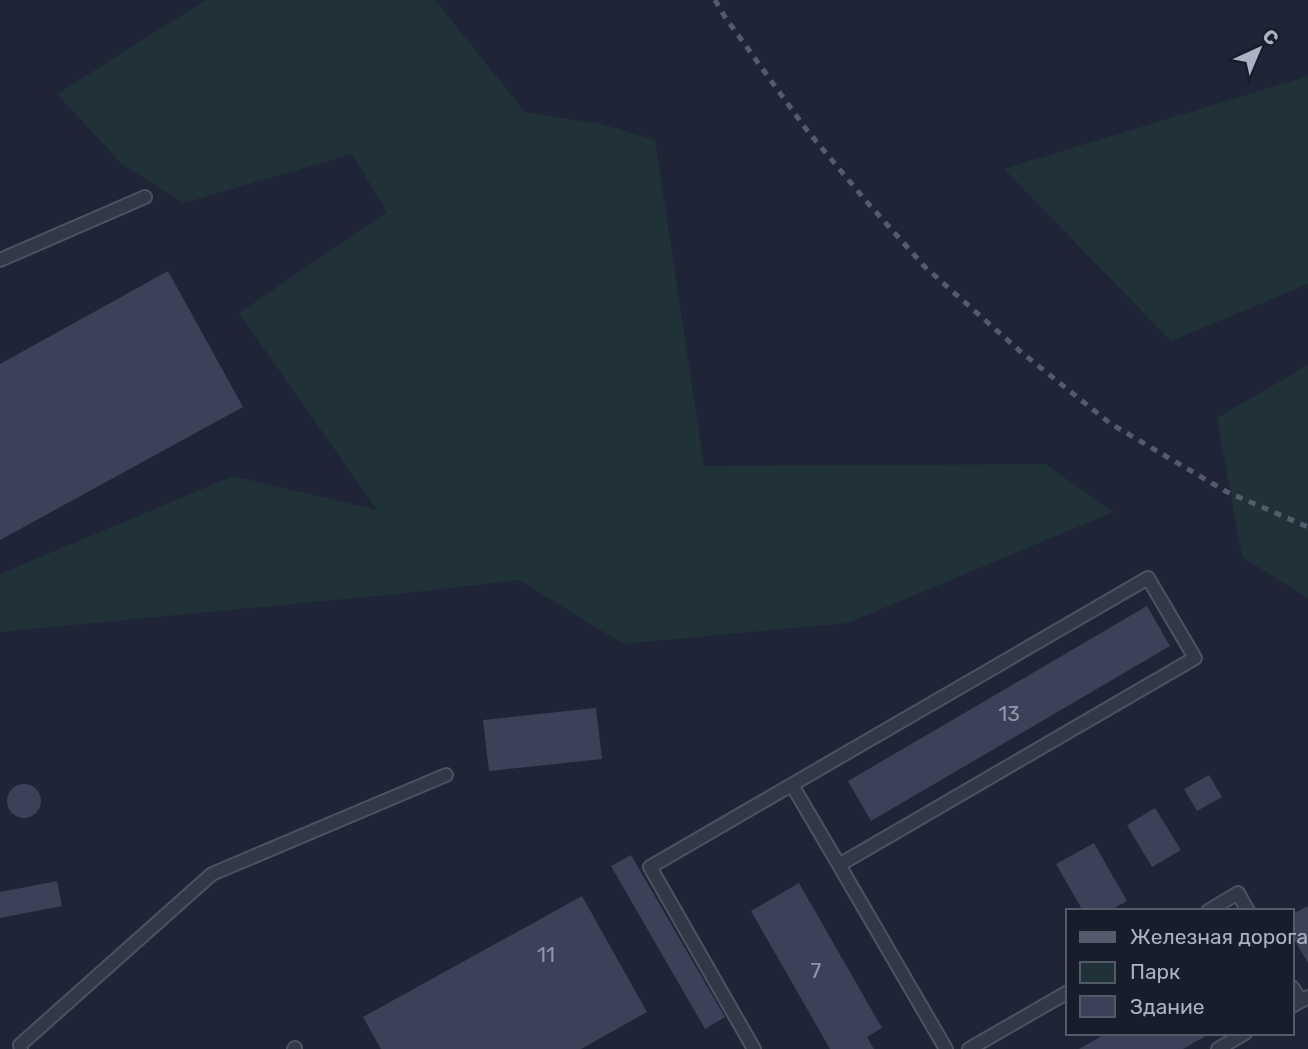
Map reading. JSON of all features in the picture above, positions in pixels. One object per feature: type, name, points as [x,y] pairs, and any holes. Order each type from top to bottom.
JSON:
[{"type":"lane","points":[[0,260],[145,197]]},
{"type":"lane","points":[[754,1049],[650,867],[1148,578],[1195,658],[839,865]]},
{"type":"lane","points":[[21,1049],[20,1045],[212,874],[446,775]]},
{"type":"lane","points":[[792,785],[946,1049]]},
{"type":"lane","points":[[1211,909],[1238,893],[1247,909]]},
{"type":"lane","points":[[969,1049],[1066,993]]},
{"type":"lane","points":[[1218,1049],[1242,1035]]},
{"type":"green space","points":[[206,0],[435,0],[525,112],[601,124],[655,140],[704,466],[1045,464],[1113,512],[848,623],[623,644],[519,580],[0,632],[0,574],[233,476],[377,510],[239,313],[387,212],[352,154],[184,203],[123,165],[57,94]]},
{"type":"green space","points":[[1308,76],[1308,284],[1171,341],[1004,169]]},
{"type":"green space","points":[[1308,365],[1308,598],[1242,557],[1217,418]]},
{"type":"building","points":[[168,271],[243,407],[0,540],[0,364]]},
{"type":"building","points":[[1147,606],[1170,646],[871,821],[848,781]]},
{"type":"building","points":[[596,708],[602,759],[489,771],[483,720]]},
{"type":"building","points":[[1209,775],[1222,797],[1197,811],[1184,789]]},
{"type":"building","points":[[24,784],[36,789],[41,801],[36,813],[24,818],[12,813],[7,801],[12,789]]},
{"type":"building","points":[[1155,808],[1181,850],[1152,867],[1127,825]]},
{"type":"building","points":[[1094,843],[1127,901],[1113,909],[1082,909],[1056,864]]},
{"type":"building","points":[[631,855],[725,1017],[705,1029],[611,866]]},
{"type":"building","points":[[57,881],[62,906],[0,918],[0,892]]},
{"type":"building","points":[[799,883],[882,1028],[867,1037],[874,1049],[830,1049],[751,911]]},
{"type":"building","points":[[582,896],[647,1012],[581,1049],[381,1049],[363,1017]]},
{"type":"building","points":[[1308,906],[1308,963],[1294,939],[1294,913]]},
{"type":"building","points":[[1104,1035],[1208,1035],[1183,1049],[1079,1049]]},
{"type":"railway","points":[[715,0],[806,129],[925,267],[1021,352],[1111,424],[1227,492],[1308,527]]}]
